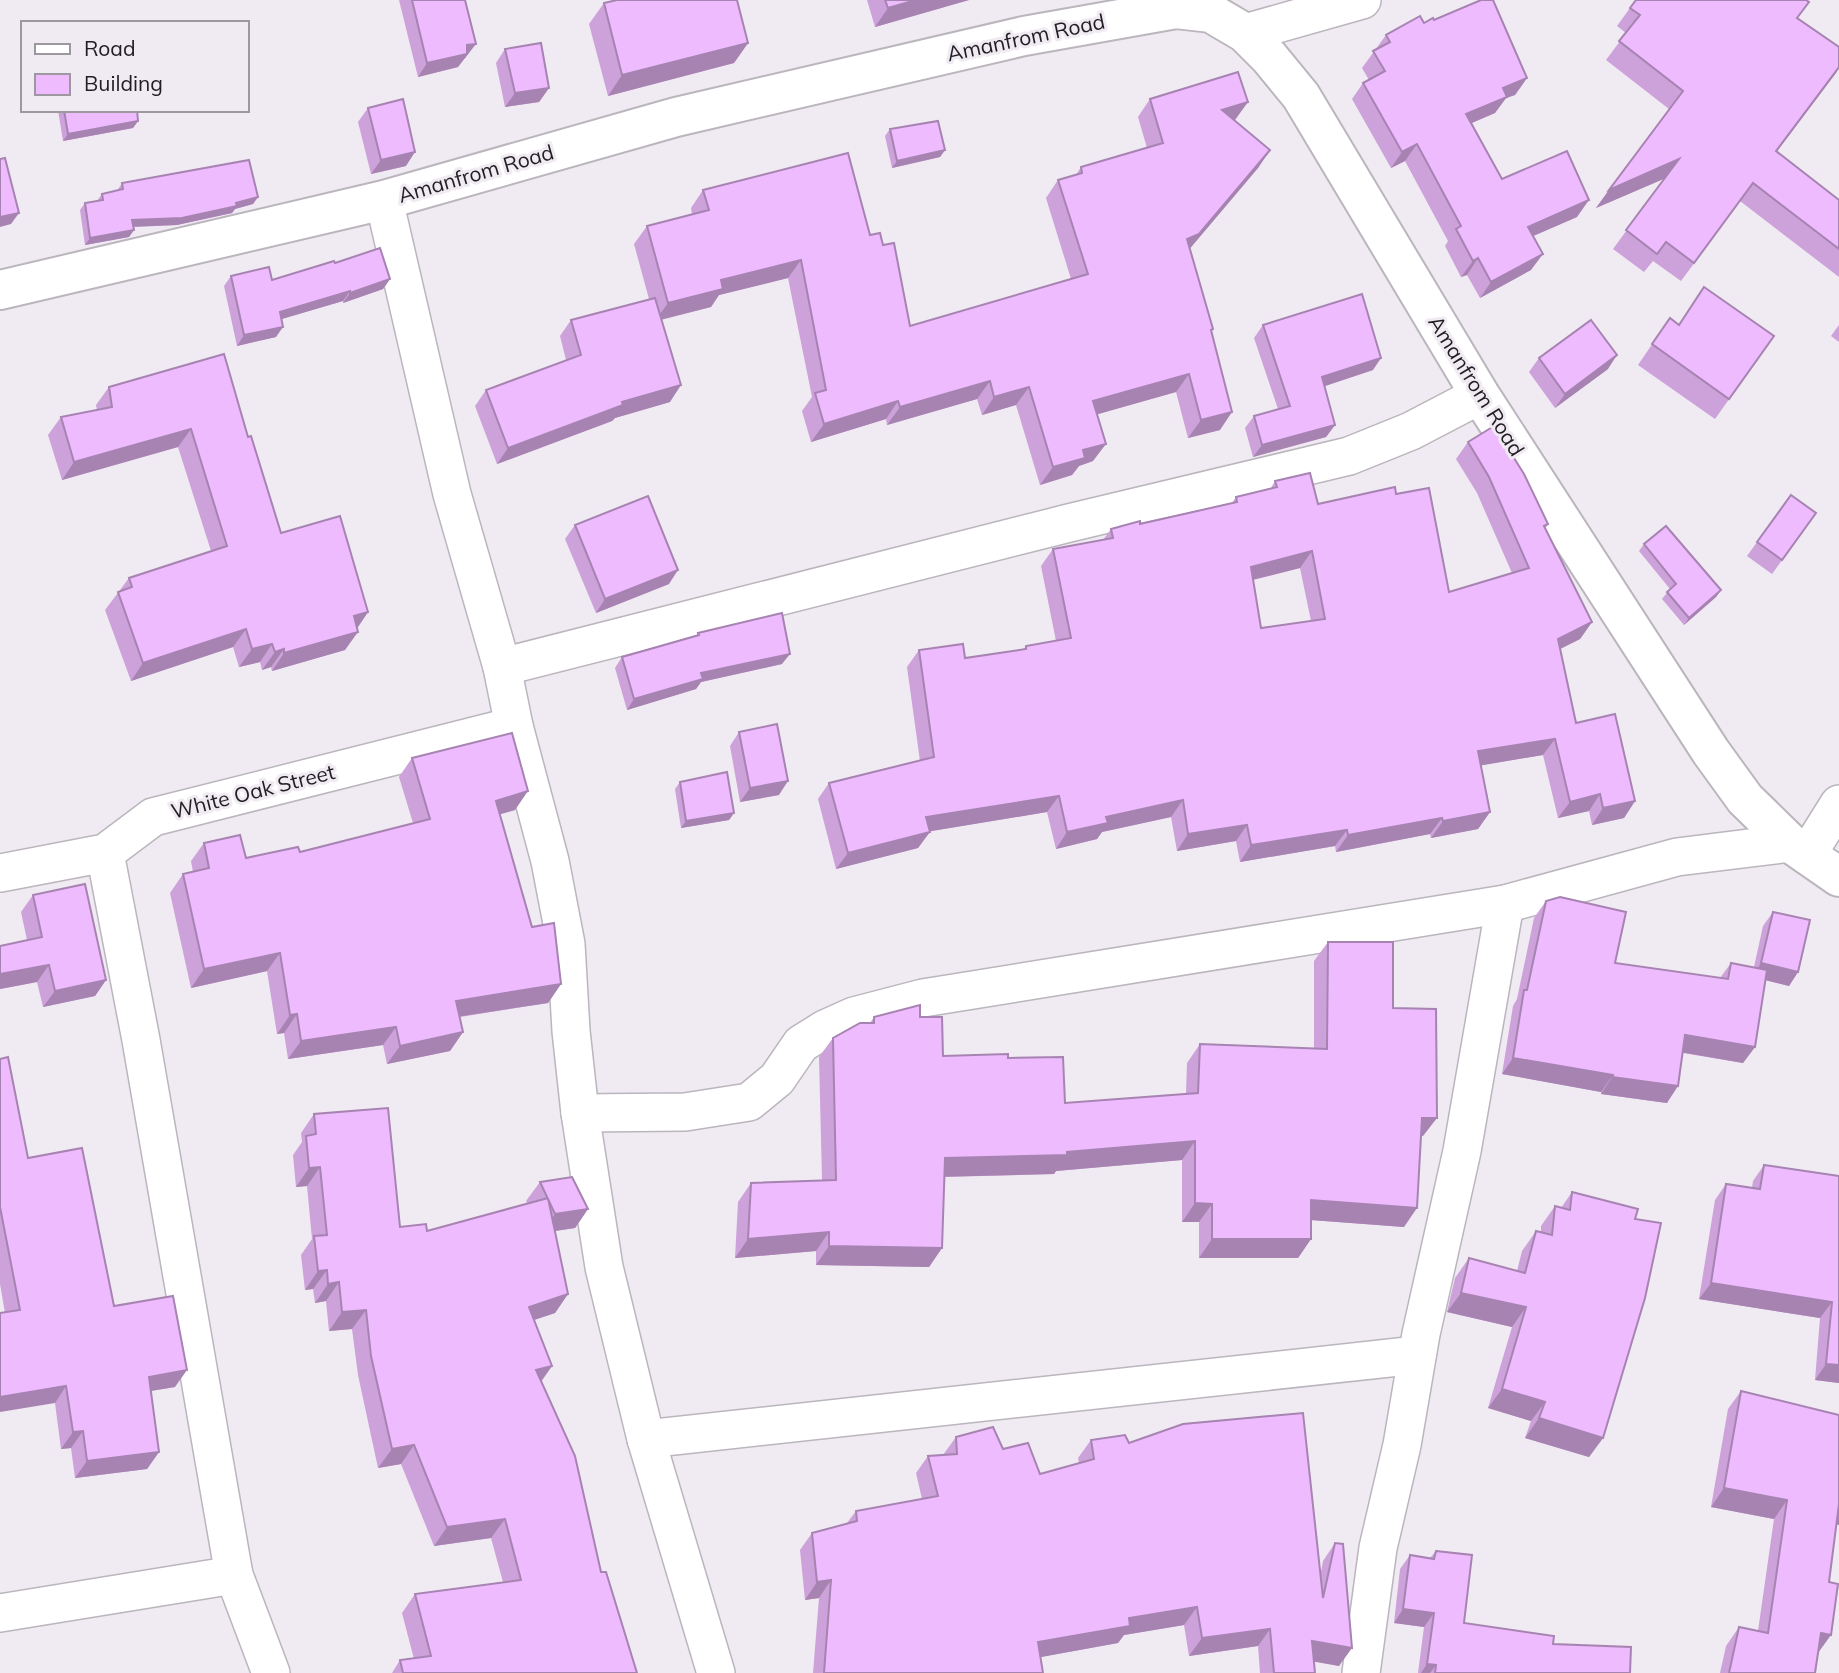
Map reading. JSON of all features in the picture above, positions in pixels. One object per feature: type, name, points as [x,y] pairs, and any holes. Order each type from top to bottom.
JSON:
[{"type":"street","points":[[1245,33],[1362,0]]},
{"type":"street","name":"Amanfrom Road","points":[[0,290],[384,200],[676,117],[1134,8],[1211,13],[1245,33],[1269,57],[1300,96],[1480,396],[1711,752],[1745,799],[1798,849],[1839,877]]},
{"type":"street","points":[[384,200],[452,494],[502,667],[514,726],[551,860],[566,944],[571,1031],[580,1113],[604,1267],[646,1439],[716,1673]]},
{"type":"street","points":[[502,667],[1349,456],[1410,431],[1480,396]]},
{"type":"street","name":"White Oak Street","points":[[0,873],[105,853],[153,817],[514,726]]},
{"type":"street","points":[[580,1113],[684,1112],[749,1102],[777,1079],[801,1044],[825,1029],[855,1016],[923,998],[1506,904],[1677,857],[1798,849],[1839,804]]},
{"type":"street","points":[[105,853],[141,1040],[234,1575],[271,1673]]},
{"type":"street","points":[[1361,1673],[1378,1548],[1402,1445],[1418,1355],[1462,1151],[1506,904]]},
{"type":"street","points":[[646,1439],[1418,1355]]},
{"type":"street","points":[[0,1613],[234,1575]]},
{"type":"building","points":[[412,0],[465,0],[476,44],[467,45],[467,54],[427,63]]},
{"type":"building","points":[[617,0],[737,0],[748,43],[622,75],[604,3]]},
{"type":"building","points":[[885,0],[916,0],[888,8]]},
{"type":"building","points":[[1481,0],[1493,0],[1527,78],[1503,88],[1507,97],[1466,114],[1502,179],[1567,151],[1589,200],[1528,227],[1543,254],[1491,282],[1478,258],[1473,261],[1456,229],[1461,226],[1417,144],[1402,152],[1363,83],[1385,71],[1373,51],[1390,42],[1386,35],[1420,16],[1424,23]]},
{"type":"building","points":[[1636,0],[1809,2],[1797,18],[1839,47],[1839,67],[1776,151],[1839,200],[1839,249],[1753,183],[1694,263],[1666,242],[1657,254],[1626,230],[1679,159],[1609,190],[1683,91],[1619,41],[1640,15],[1630,8]]},
{"type":"building","points":[[541,43],[549,88],[515,93],[505,49]]},
{"type":"building","points":[[1238,72],[1248,102],[1222,110],[1270,150],[1199,234],[1187,239],[1213,329],[1211,330],[1232,412],[1201,420],[1189,374],[1093,401],[1106,444],[1083,450],[1085,458],[1053,467],[1029,387],[994,397],[990,381],[900,407],[898,401],[824,424],[815,393],[826,390],[801,260],[721,280],[723,289],[668,303],[647,226],[709,210],[703,190],[848,153],[870,235],[880,233],[883,245],[894,243],[910,326],[1088,274],[1058,180],[1082,173],[1081,167],[1163,143],[1150,99]]},
{"type":"building","points":[[403,99],[415,152],[381,160],[368,108]]},
{"type":"building","points":[[64,112],[137,112],[138,121],[68,134]]},
{"type":"building","points":[[938,121],[945,150],[897,161],[890,129]]},
{"type":"building","points":[[5,158],[19,213],[0,217],[0,159]]},
{"type":"building","points":[[249,160],[258,197],[236,203],[237,206],[182,218],[132,220],[134,230],[90,238],[85,203],[103,200],[102,194],[123,189],[122,183]]},
{"type":"building","points":[[380,248],[390,279],[280,312],[283,327],[244,335],[231,276],[269,267],[272,280]]},
{"type":"building","points":[[1704,287],[1774,336],[1729,399],[1652,344],[1670,318],[1679,325]]},
{"type":"building","points":[[1362,294],[1381,358],[1322,377],[1335,425],[1262,445],[1254,416],[1290,406],[1263,325]]},
{"type":"building","points":[[655,298],[681,385],[622,402],[623,405],[508,448],[486,390],[581,355],[571,320]]},
{"type":"building","points":[[1591,320],[1617,355],[1565,394],[1539,358]]},
{"type":"building","points":[[224,354],[248,437],[251,436],[281,533],[340,516],[368,612],[354,616],[358,632],[284,653],[284,649],[275,652],[272,644],[252,649],[246,629],[143,663],[118,592],[132,587],[129,578],[227,546],[191,429],[74,462],[61,417],[112,407],[109,387]]},
{"type":"building","points":[[1494,426],[1524,474],[1548,524],[1544,526],[1592,622],[1558,639],[1576,723],[1615,714],[1635,801],[1603,808],[1600,794],[1570,802],[1555,739],[1478,751],[1490,812],[1443,821],[1442,818],[1348,835],[1347,830],[1251,845],[1247,825],[1188,834],[1183,800],[1106,817],[1108,823],[1067,832],[1059,796],[926,817],[930,832],[848,853],[829,783],[934,757],[919,650],[963,644],[965,658],[1026,649],[1026,646],[1071,638],[1053,549],[1113,538],[1111,529],[1140,521],[1140,524],[1237,502],[1236,497],[1277,487],[1275,481],[1310,473],[1318,504],[1395,487],[1396,494],[1429,488],[1449,592],[1529,568],[1489,477],[1468,442]],"holes":[[[1312,551],[1325,619],[1261,628],[1251,567]]]},
{"type":"building","points":[[1791,495],[1816,513],[1782,560],[1757,542]]},
{"type":"building","points":[[648,496],[678,570],[605,599],[575,525]]},
{"type":"building","points":[[1666,526],[1721,590],[1689,618],[1667,592],[1676,584],[1644,544]]},
{"type":"building","points":[[782,613],[790,654],[701,673],[703,679],[634,699],[622,657],[699,635],[698,633]]},
{"type":"building","points":[[777,724],[788,781],[750,788],[739,732]]},
{"type":"building","points":[[512,733],[528,791],[496,801],[532,927],[554,923],[561,984],[456,1001],[463,1032],[400,1046],[396,1027],[301,1041],[297,1014],[290,1015],[280,953],[204,969],[183,874],[209,868],[204,843],[240,835],[246,858],[298,847],[300,852],[430,819],[412,758]]},
{"type":"building","points":[[727,772],[734,813],[686,821],[680,782]]},
{"type":"building","points":[[85,884],[106,980],[55,991],[49,965],[0,974],[0,946],[42,937],[33,895]]},
{"type":"building","points":[[1560,897],[1626,912],[1615,963],[1728,979],[1731,963],[1767,970],[1755,1047],[1685,1035],[1678,1086],[1612,1077],[1613,1075],[1513,1058],[1524,990],[1527,990],[1546,901]]},
{"type":"building","points":[[1773,912],[1810,920],[1798,972],[1761,963]]},
{"type":"building","points":[[1328,942],[1393,942],[1393,1008],[1436,1009],[1437,1118],[1422,1118],[1417,1208],[1311,1200],[1311,1239],[1212,1239],[1212,1204],[1195,1203],[1195,1141],[1067,1152],[1067,1155],[945,1158],[942,1248],[829,1246],[829,1232],[748,1239],[751,1183],[836,1180],[833,1038],[860,1023],[874,1023],[874,1017],[920,1005],[920,1017],[942,1017],[943,1056],[1008,1054],[1008,1058],[1063,1057],[1065,1103],[1198,1093],[1200,1044],[1327,1049]]},
{"type":"building","points":[[8,1057],[28,1158],[82,1148],[114,1306],[173,1296],[187,1370],[149,1377],[159,1452],[87,1461],[83,1431],[73,1432],[66,1386],[0,1397],[0,1313],[20,1310],[0,1207],[0,1059]]},
{"type":"building","points":[[388,1108],[400,1227],[426,1224],[427,1231],[548,1198],[568,1294],[529,1307],[552,1366],[536,1370],[575,1456],[601,1572],[606,1572],[637,1673],[403,1673],[400,1660],[431,1656],[415,1594],[521,1580],[505,1519],[447,1527],[414,1445],[392,1449],[371,1356],[366,1310],[342,1312],[339,1282],[328,1284],[327,1270],[318,1271],[314,1236],[327,1235],[320,1167],[309,1168],[306,1136],[316,1134],[314,1114]]},
{"type":"building","points":[[1764,1165],[1839,1176],[1839,1365],[1826,1364],[1832,1302],[1711,1283],[1726,1184],[1760,1189]]},
{"type":"building","points":[[572,1177],[588,1209],[555,1214],[540,1182]]},
{"type":"building","points":[[1572,1192],[1638,1209],[1635,1219],[1661,1223],[1645,1298],[1603,1438],[1539,1418],[1545,1402],[1502,1389],[1526,1307],[1461,1293],[1469,1258],[1525,1273],[1536,1231],[1552,1235],[1555,1206],[1570,1210]]},
{"type":"building","points":[[1741,1391],[1839,1415],[1839,1504],[1829,1582],[1838,1584],[1831,1635],[1821,1633],[1815,1673],[1729,1673],[1739,1627],[1768,1633],[1787,1500],[1724,1488]]},
{"type":"building","points":[[1303,1413],[1323,1598],[1335,1543],[1343,1544],[1352,1648],[1312,1641],[1315,1673],[1274,1673],[1270,1629],[1202,1638],[1197,1607],[1129,1618],[1130,1626],[1038,1642],[1043,1673],[824,1673],[831,1580],[817,1582],[812,1533],[857,1521],[856,1511],[938,1496],[928,1456],[957,1454],[956,1437],[993,1427],[1003,1449],[1028,1443],[1040,1474],[1094,1459],[1091,1440],[1125,1435],[1129,1443],[1183,1424]]},
{"type":"building","points":[[1436,1551],[1472,1555],[1464,1623],[1554,1636],[1553,1644],[1631,1647],[1630,1673],[1435,1673],[1436,1665],[1427,1664],[1434,1613],[1403,1609],[1410,1555],[1434,1559]]}]
